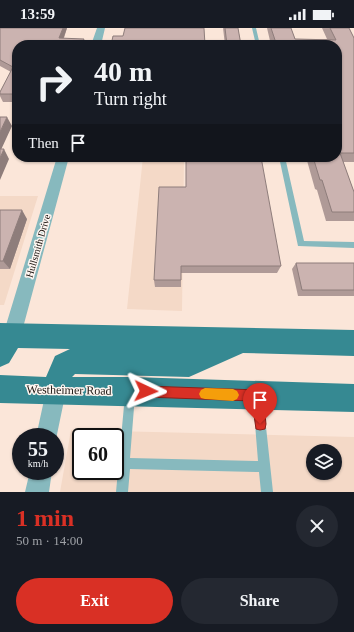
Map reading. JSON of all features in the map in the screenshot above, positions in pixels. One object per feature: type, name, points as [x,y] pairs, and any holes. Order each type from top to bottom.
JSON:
[{"type":"main road","points":[[56,391],[62,367],[72,361],[189,364],[243,341]]},
{"type":"main road","points":[[4,342],[243,341],[354,343]]},
{"type":"main road","name":"Westheimer Road","points":[[0,389],[56,391],[131,390],[352,402]]},
{"type":"street","points":[[97,40],[101,28]]},
{"type":"street","name":"Hullsmith Drive","points":[[4,342],[61,162]]},
{"type":"street","points":[[49,428],[56,391]]},
{"type":"street","points":[[37,492],[39,480]]},
{"type":"lane","points":[[254,28],[257,40]]},
{"type":"lane","points":[[283,162],[301,244],[354,245]]},
{"type":"lane","points":[[131,390],[124,463],[264,467]]},
{"type":"lane","points":[[258,396],[267,492]]},
{"type":"lane","points":[[122,492],[123,480]]},
{"type":"shaded area","points":[[142,162],[184,162],[182,311],[127,309]]},
{"type":"shaded area","points":[[0,196],[38,196],[4,305],[0,305]]},
{"type":"shaded area","points":[[71,430],[72,480],[124,480],[124,431],[354,437],[354,492],[60,492],[62,480],[64,480],[64,469]]},
{"type":"building","points":[[0,28],[63,28],[59,38],[84,39],[12,40],[12,66],[0,60]]},
{"type":"building","points":[[125,28],[204,28],[205,40],[112,40],[113,36],[123,36]]},
{"type":"building","points":[[225,28],[238,28],[240,40],[226,40]]},
{"type":"building","points":[[271,28],[291,28],[295,39],[336,40],[275,40]]},
{"type":"building","points":[[330,28],[349,28],[354,38],[354,153],[342,153],[342,40],[336,40]]},
{"type":"building","points":[[12,69],[12,94],[0,94]]},
{"type":"building","points":[[0,117],[7,117],[0,132]]},
{"type":"building","points":[[0,149],[4,149],[0,158]]},
{"type":"building","points":[[342,159],[354,192],[354,212],[332,212],[322,180],[320,180],[315,162],[342,162]]},
{"type":"building","points":[[186,162],[262,162],[281,266],[181,266],[181,280],[154,280],[159,187],[186,187]]},
{"type":"building","points":[[0,210],[22,210],[3,261],[0,261]]},
{"type":"building","points":[[296,263],[354,263],[354,290],[302,290]]},
{"type":"slow traffic","points":[[205,394],[233,395]]},
{"type":"route","points":[[146,391],[258,396],[260,424]]}]
